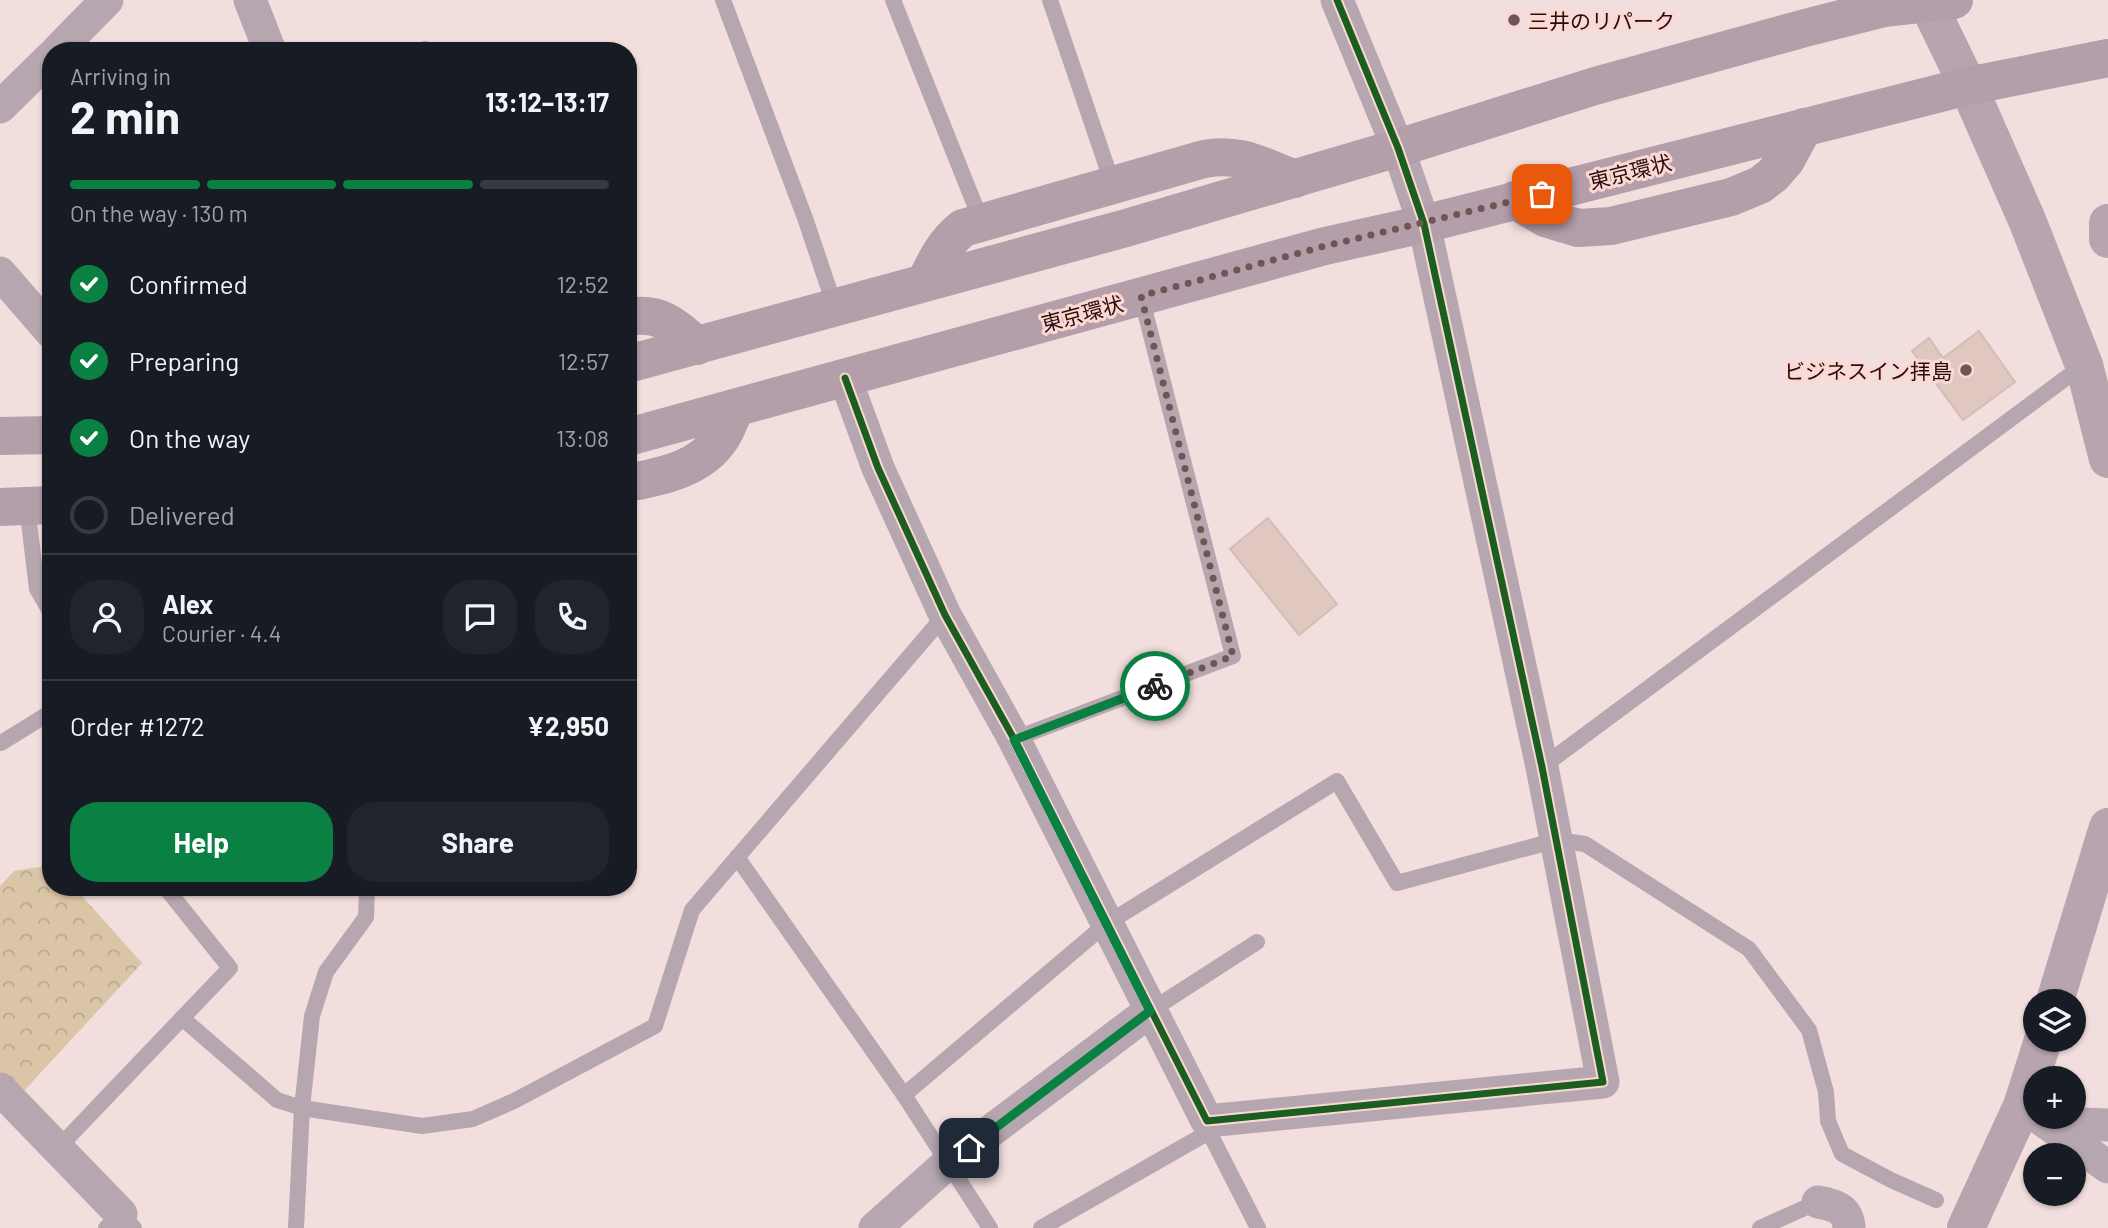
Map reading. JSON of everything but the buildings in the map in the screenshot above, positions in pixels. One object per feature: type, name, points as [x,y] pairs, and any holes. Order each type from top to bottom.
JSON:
[{"type":"highway","points":[[637,362],[1126,228],[1398,148],[1595,86],[1805,28],[1884,9],[1941,2]]},
{"type":"highway","points":[[1968,86],[2108,58]]},
{"type":"highway","name":"東京環状","points":[[637,435],[1325,246],[1515,200],[1545,218],[1578,228],[1611,226],[1731,197],[1760,185],[1773,175],[1786,160],[1804,127],[1968,86]]},
{"type":"highway","points":[[926,281],[939,253],[950,238],[963,228],[1204,159],[1223,155],[1242,158],[1295,179]]},
{"type":"highway","points":[[637,317],[650,316],[665,320],[676,326],[697,346]]},
{"type":"highway","points":[[637,480],[692,465],[705,456],[720,439],[736,408]]},
{"type":"highway","points":[[0,436],[42,435]]},
{"type":"street","points":[[66,42],[107,0]]},
{"type":"street","points":[[250,0],[266,42]]},
{"type":"street","points":[[845,378],[878,468],[945,615],[1014,740],[1208,1126],[1603,1082],[1558,840],[1424,223],[1398,148],[1337,0]]},
{"type":"street","points":[[1941,2],[1968,86],[2027,220],[2084,365],[2108,459]]},
{"type":"street","points":[[0,107],[42,66]]},
{"type":"street","points":[[2108,223],[2108,239]]},
{"type":"street","points":[[0,273],[42,322]]},
{"type":"street","points":[[2059,989],[2108,827]]},
{"type":"street","points":[[875,1228],[948,1163],[1150,1011]]},
{"type":"street","points":[[0,1089],[59,1147],[121,1223]]},
{"type":"street","points":[[2086,1124],[2108,1125]]},
{"type":"street","points":[[1966,1228],[2023,1128]]},
{"type":"street","points":[[2055,1129],[2108,1167]]},
{"type":"street","points":[[1818,1202],[1836,1206],[1849,1220],[1849,1228]]},
{"type":"lane","points":[[723,0],[805,218],[835,307]]},
{"type":"lane","points":[[893,0],[982,222]]},
{"type":"lane","points":[[1050,0],[1113,185]]},
{"type":"lane","points":[[1014,740],[1233,656],[1141,296]]},
{"type":"lane","points":[[1542,767],[2084,365]]},
{"type":"lane","points":[[26,506],[37,589],[42,598]]},
{"type":"lane","points":[[182,1018],[277,1100],[302,1108],[422,1126],[473,1119],[514,1101],[655,1026],[692,910],[945,615]]},
{"type":"lane","points":[[1,743],[42,718]]},
{"type":"lane","points":[[904,1095],[1106,924],[1337,781],[1397,883],[1558,840],[1585,844],[1749,949],[1809,1030],[1826,1092],[1828,1121],[1842,1154],[1936,1200]]},
{"type":"lane","points":[[737,858],[904,1095],[990,1228]]},
{"type":"lane","points":[[59,1147],[230,968],[172,896]]},
{"type":"lane","points":[[296,1228],[302,1108],[312,1016],[326,972],[366,917],[367,896]]},
{"type":"lane","points":[[1150,1011],[1257,942]]},
{"type":"lane","points":[[1041,1228],[1208,1126],[1258,1228]]},
{"type":"lane","points":[[1760,1228],[1818,1202]]},
{"type":"green space","points":[[42,866],[42,896],[82,896],[142,963],[21,1094],[0,1072],[0,886],[14,871]]},
{"type":"cycle path","points":[[845,378],[878,468],[945,615],[1014,739],[1207,1121],[1603,1082],[1542,767],[1424,224],[1398,148],[1337,0]]},
{"type":"way so far","points":[[1155,686],[1233,656],[1141,296],[1325,246],[1542,194]]},
{"type":"place","name":"三井のリパーク","points":[[1514,20]]},
{"type":"place","name":"ビジネスイン拝島","points":[[1966,370]]},
{"type":"route","points":[[969,1148],[1150,1011],[1014,740],[1155,686]]}]
